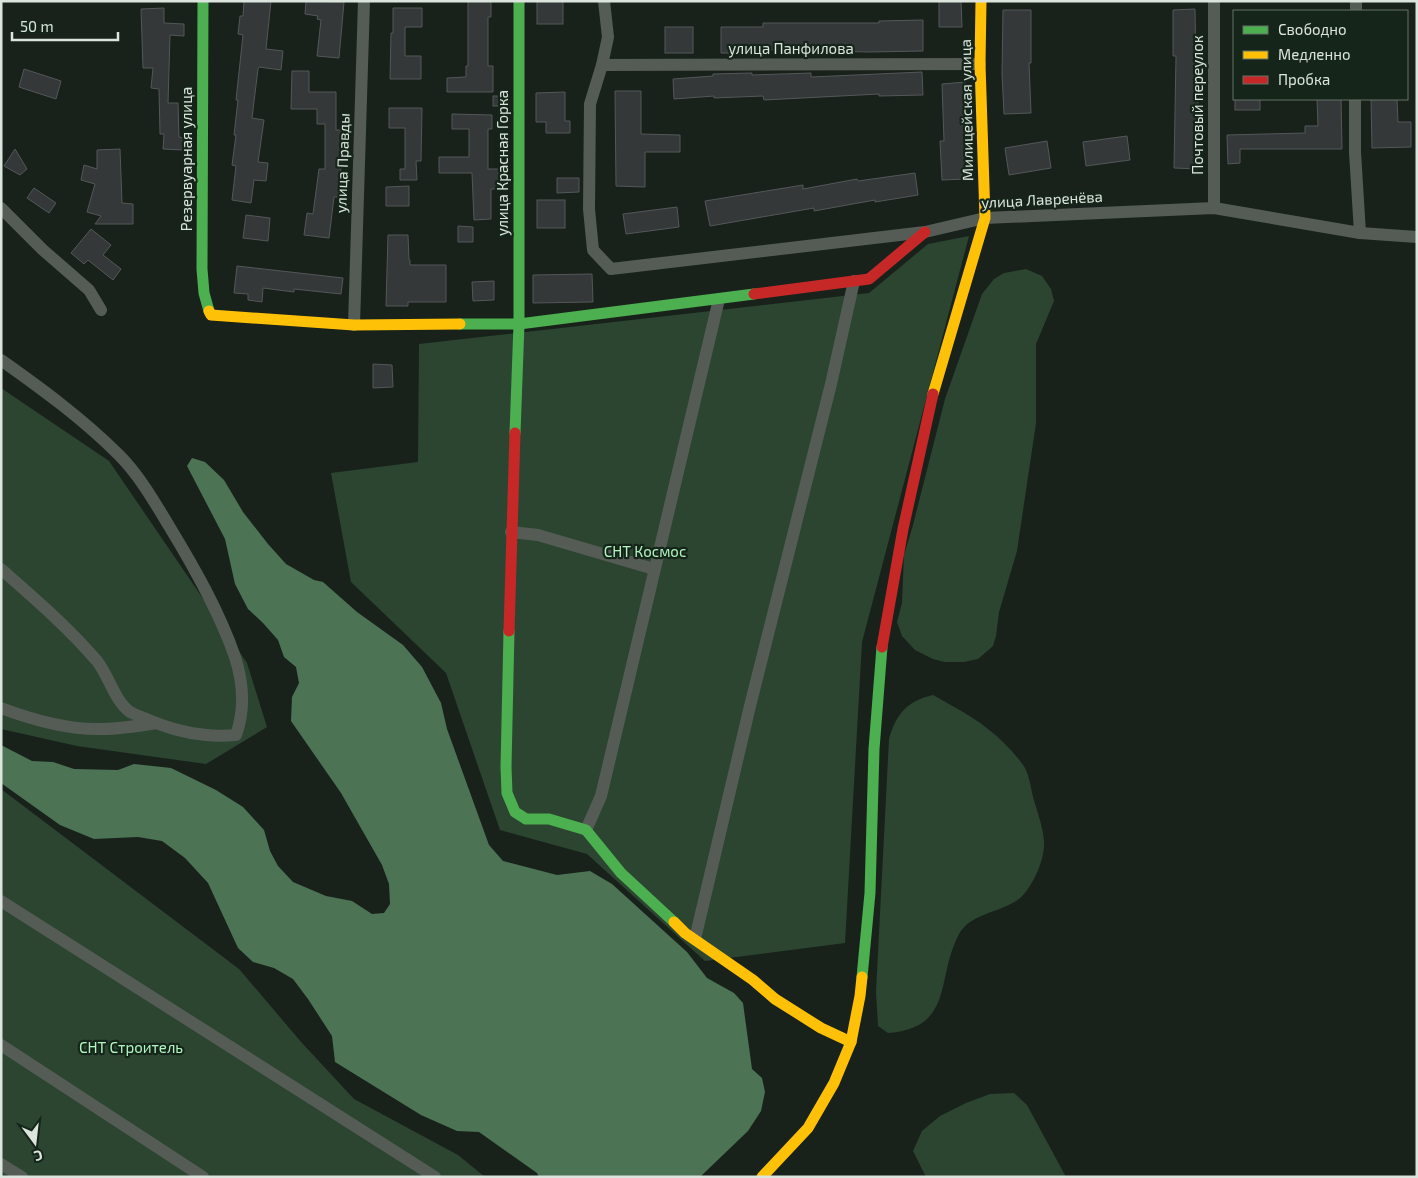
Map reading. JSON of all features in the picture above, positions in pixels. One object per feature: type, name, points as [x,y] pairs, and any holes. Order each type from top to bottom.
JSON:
[{"type":"street","name":"Резервуарная улица","points":[[203,1],[201,172],[203,278],[206,304],[211,315],[354,325]]},
{"type":"street","name":"улица Правды","points":[[354,325],[364,1]]},
{"type":"street","name":"улица Красная Горка","points":[[519,1],[519,324],[511,532],[507,793],[515,812],[526,819],[549,819],[586,830]]},
{"type":"street","points":[[602,65],[608,37],[604,1]]},
{"type":"street","name":"Милицейская улица","points":[[762,1177],[808,1128],[830,1090],[852,1042],[860,996],[870,893],[874,749],[884,632],[903,529],[936,382],[985,218],[980,64],[981,1]]},
{"type":"street","name":"Почтовый переулок","points":[[1214,1],[1214,208]]},
{"type":"street","name":"улица Панфилова","points":[[602,65],[980,64]]},
{"type":"street","name":"улица Лавренёва","points":[[602,65],[590,104],[589,210],[593,250],[610,269],[925,232],[985,218],[1214,208],[1360,233],[1417,237]]},
{"type":"street","points":[[1355,100],[1355,152],[1360,233]]},
{"type":"street","points":[[1,208],[43,250],[89,290],[101,310]]},
{"type":"street","points":[[354,325],[519,324],[869,279],[925,232]]},
{"type":"street","points":[[695,940],[750,706],[831,384],[854,281]]},
{"type":"street","points":[[719,299],[601,796],[586,830],[621,874],[685,933],[753,980],[775,1000],[822,1028],[852,1042]]},
{"type":"street","points":[[1,360],[88,426],[120,456],[152,498],[208,594],[235,658],[243,702],[242,720],[236,735],[219,737],[192,733],[156,723],[130,712],[121,703],[98,663],[63,624],[1,569]]},
{"type":"street","points":[[511,532],[538,535],[654,569]]},
{"type":"street","points":[[1,708],[47,722],[85,729],[118,729],[156,723]]},
{"type":"street","points":[[1,901],[434,1177]]},
{"type":"street","points":[[1,1045],[203,1177]]},
{"type":"street","points":[[1,1164],[22,1177]]},
{"type":"green space","name":"СНТ Космос","points":[[969,236],[862,642],[845,943],[705,961],[587,854],[500,830],[446,673],[351,582],[331,473],[418,462],[419,344],[869,293],[928,244]]},
{"type":"green space","points":[[1026,269],[1042,276],[1051,289],[1054,301],[1036,344],[1036,423],[1017,551],[999,612],[993,646],[978,659],[964,662],[945,662],[933,659],[915,650],[902,636],[897,622],[902,603],[904,555],[945,399],[982,294],[994,279],[1004,273]]},
{"type":"green space","points":[[1,388],[109,461],[247,663],[267,727],[206,764],[77,746],[1,729]]},
{"type":"green space","points":[[933,695],[987,728],[1006,745],[1025,768],[1041,825],[1044,848],[1032,883],[1024,894],[1008,905],[971,921],[958,936],[951,952],[939,999],[933,1011],[924,1022],[909,1029],[888,1033],[878,1026],[876,992],[889,739],[895,722],[909,705]]},
{"type":"green space","name":"СНТ Строитель","points":[[1,789],[239,969],[302,1043],[354,1099],[458,1155],[485,1177],[1,1177]]},
{"type":"green space","points":[[1014,1093],[1027,1105],[1066,1177],[926,1177],[913,1151],[922,1131],[940,1116],[966,1103],[990,1094]]},
{"type":"shaded area","points":[[192,458],[205,462],[224,480],[243,512],[286,564],[314,580],[323,582],[357,612],[403,645],[422,667],[441,703],[447,729],[489,845],[503,861],[557,875],[590,871],[612,884],[687,952],[707,978],[734,993],[743,1003],[752,1069],[762,1078],[765,1092],[761,1111],[748,1131],[700,1177],[539,1177],[537,1173],[479,1132],[457,1131],[421,1115],[335,1062],[332,1036],[308,999],[293,979],[274,968],[253,962],[238,948],[208,883],[185,858],[162,841],[138,837],[94,839],[60,825],[1,783],[1,745],[32,761],[53,762],[74,769],[118,770],[134,764],[171,768],[216,790],[243,807],[264,830],[270,851],[278,866],[293,882],[326,896],[352,901],[372,914],[384,913],[390,904],[389,884],[382,865],[341,793],[291,721],[292,697],[299,683],[296,667],[284,657],[278,640],[248,609],[235,584],[225,539],[187,466]]},
{"type":"building","points":[[244,1],[271,1],[266,49],[283,51],[281,70],[259,67],[258,69],[252,118],[264,120],[258,162],[268,163],[266,181],[254,180],[251,203],[232,200],[236,166],[232,165],[236,135],[234,135],[238,100],[236,100],[243,35],[238,34],[240,16],[243,16]]},
{"type":"building","points":[[306,1],[344,2],[339,58],[317,56],[321,20],[317,19],[318,16],[305,14]]},
{"type":"building","points":[[468,1],[491,1],[491,17],[488,17],[488,66],[493,66],[493,92],[447,92],[447,78],[466,77],[466,66],[468,66]]},
{"type":"building","points":[[537,1],[563,1],[563,24],[537,24]]},
{"type":"building","points":[[939,1],[961,1],[962,27],[939,27]]},
{"type":"building","points":[[164,8],[164,23],[184,24],[184,36],[170,35],[168,103],[178,103],[179,137],[184,138],[183,150],[163,149],[164,134],[160,134],[159,89],[151,88],[153,68],[143,68],[141,9]]},
{"type":"building","points":[[393,8],[422,8],[422,27],[405,27],[405,56],[421,56],[421,79],[390,79]]},
{"type":"building","points":[[1195,9],[1196,68],[1198,68],[1198,169],[1174,168],[1176,56],[1173,56],[1173,10]]},
{"type":"building","points":[[1003,10],[1031,10],[1031,63],[1029,63],[1031,113],[1004,114],[1002,74]]},
{"type":"building","points":[[923,20],[923,51],[868,52],[747,49],[747,53],[721,53],[721,27],[763,27],[763,23],[879,23],[879,21]]},
{"type":"building","points":[[665,27],[693,27],[693,53],[665,53]]},
{"type":"building","points":[[24,69],[61,81],[56,99],[19,87]]},
{"type":"building","points":[[292,71],[309,71],[309,92],[336,92],[336,130],[348,130],[348,158],[342,158],[338,197],[334,197],[329,238],[304,235],[307,213],[313,214],[319,169],[325,169],[325,124],[317,124],[317,109],[291,109]]},
{"type":"building","points":[[922,72],[923,95],[879,96],[879,94],[764,100],[763,96],[714,98],[714,96],[674,99],[673,79],[713,76],[713,74],[811,73],[811,77]]},
{"type":"building","points":[[965,82],[966,122],[964,122],[967,179],[942,180],[940,141],[944,141],[942,84]]},
{"type":"building","points":[[615,91],[641,91],[641,134],[680,135],[680,152],[645,152],[645,187],[616,186]]},
{"type":"building","points":[[565,92],[565,121],[570,121],[570,133],[546,133],[546,122],[536,122],[536,93]]},
{"type":"building","points":[[493,96],[507,96],[507,106],[493,106]]},
{"type":"building","points":[[1235,100],[1260,100],[1260,110],[1235,110]]},
{"type":"building","points":[[1317,100],[1341,100],[1342,149],[1240,149],[1240,163],[1228,164],[1227,135],[1305,133],[1305,126],[1318,126]]},
{"type":"building","points":[[1371,100],[1397,100],[1398,122],[1411,122],[1411,147],[1372,148]]},
{"type":"building","points":[[389,108],[422,108],[421,161],[416,161],[417,180],[400,180],[400,169],[405,169],[405,128],[389,128]]},
{"type":"building","points":[[452,114],[492,115],[492,129],[488,129],[488,169],[507,169],[507,189],[491,189],[491,219],[474,220],[472,173],[439,173],[439,157],[469,157],[469,129],[452,129]]},
{"type":"building","points":[[1127,136],[1130,160],[1086,166],[1083,142]]},
{"type":"building","points":[[1047,141],[1051,168],[1009,175],[1005,148]]},
{"type":"building","points":[[15,149],[27,169],[20,175],[4,166]]},
{"type":"building","points":[[120,149],[122,203],[133,204],[133,224],[95,224],[101,216],[87,212],[95,184],[81,180],[84,165],[97,169],[97,150]]},
{"type":"building","points":[[915,173],[918,195],[875,202],[875,200],[814,211],[814,208],[710,226],[705,201],[803,185],[803,189],[857,179],[858,181]]},
{"type":"building","points":[[557,178],[579,178],[579,192],[557,193]]},
{"type":"building","points":[[409,186],[409,206],[386,206],[386,187]]},
{"type":"building","points":[[34,188],[56,203],[49,213],[27,198]]},
{"type":"building","points":[[537,200],[565,200],[565,228],[537,228]]},
{"type":"building","points":[[677,207],[679,227],[626,234],[623,214]]},
{"type":"building","points":[[246,215],[270,218],[268,241],[243,238]]},
{"type":"building","points":[[458,226],[473,227],[473,242],[458,242]]},
{"type":"building","points":[[91,229],[111,245],[103,255],[121,269],[113,280],[88,260],[84,264],[71,253]]},
{"type":"building","points":[[388,235],[408,235],[410,265],[446,265],[446,302],[408,302],[408,306],[386,306]]},
{"type":"building","points":[[237,266],[343,278],[341,294],[294,289],[294,292],[263,288],[262,302],[248,300],[248,294],[234,293]]},
{"type":"building","points":[[592,274],[593,302],[533,303],[533,275]]},
{"type":"building","points":[[494,281],[494,300],[473,301],[472,282]]},
{"type":"building","points":[[373,364],[392,365],[393,387],[373,388]]},
{"type":"traffic: fast","points":[[203,1],[202,269],[204,293],[209,311]]},
{"type":"traffic: fast","points":[[515,433],[519,324],[519,1]]},
{"type":"traffic: fast","points":[[460,324],[519,324],[754,294]]},
{"type":"traffic: fast","points":[[509,631],[506,767],[507,793],[515,812],[526,819],[549,819],[586,830],[621,873],[674,922]]},
{"type":"traffic: fast","points":[[862,977],[870,893],[874,749],[882,647]]},
{"type":"traffic: slow","points":[[933,394],[985,218],[980,64],[981,1]]},
{"type":"traffic: slow","points":[[209,311],[211,315],[354,325],[460,324]]},
{"type":"traffic: slow","points":[[674,922],[685,933],[753,980],[775,999],[821,1028],[851,1042]]},
{"type":"traffic: slow","points":[[762,1177],[808,1128],[834,1083],[851,1042],[862,977]]},
{"type":"traffic: jam","points":[[754,294],[869,279],[925,232]]},
{"type":"traffic: jam","points":[[882,647],[903,529],[933,394]]},
{"type":"traffic: jam","points":[[509,631],[515,433]]}]
